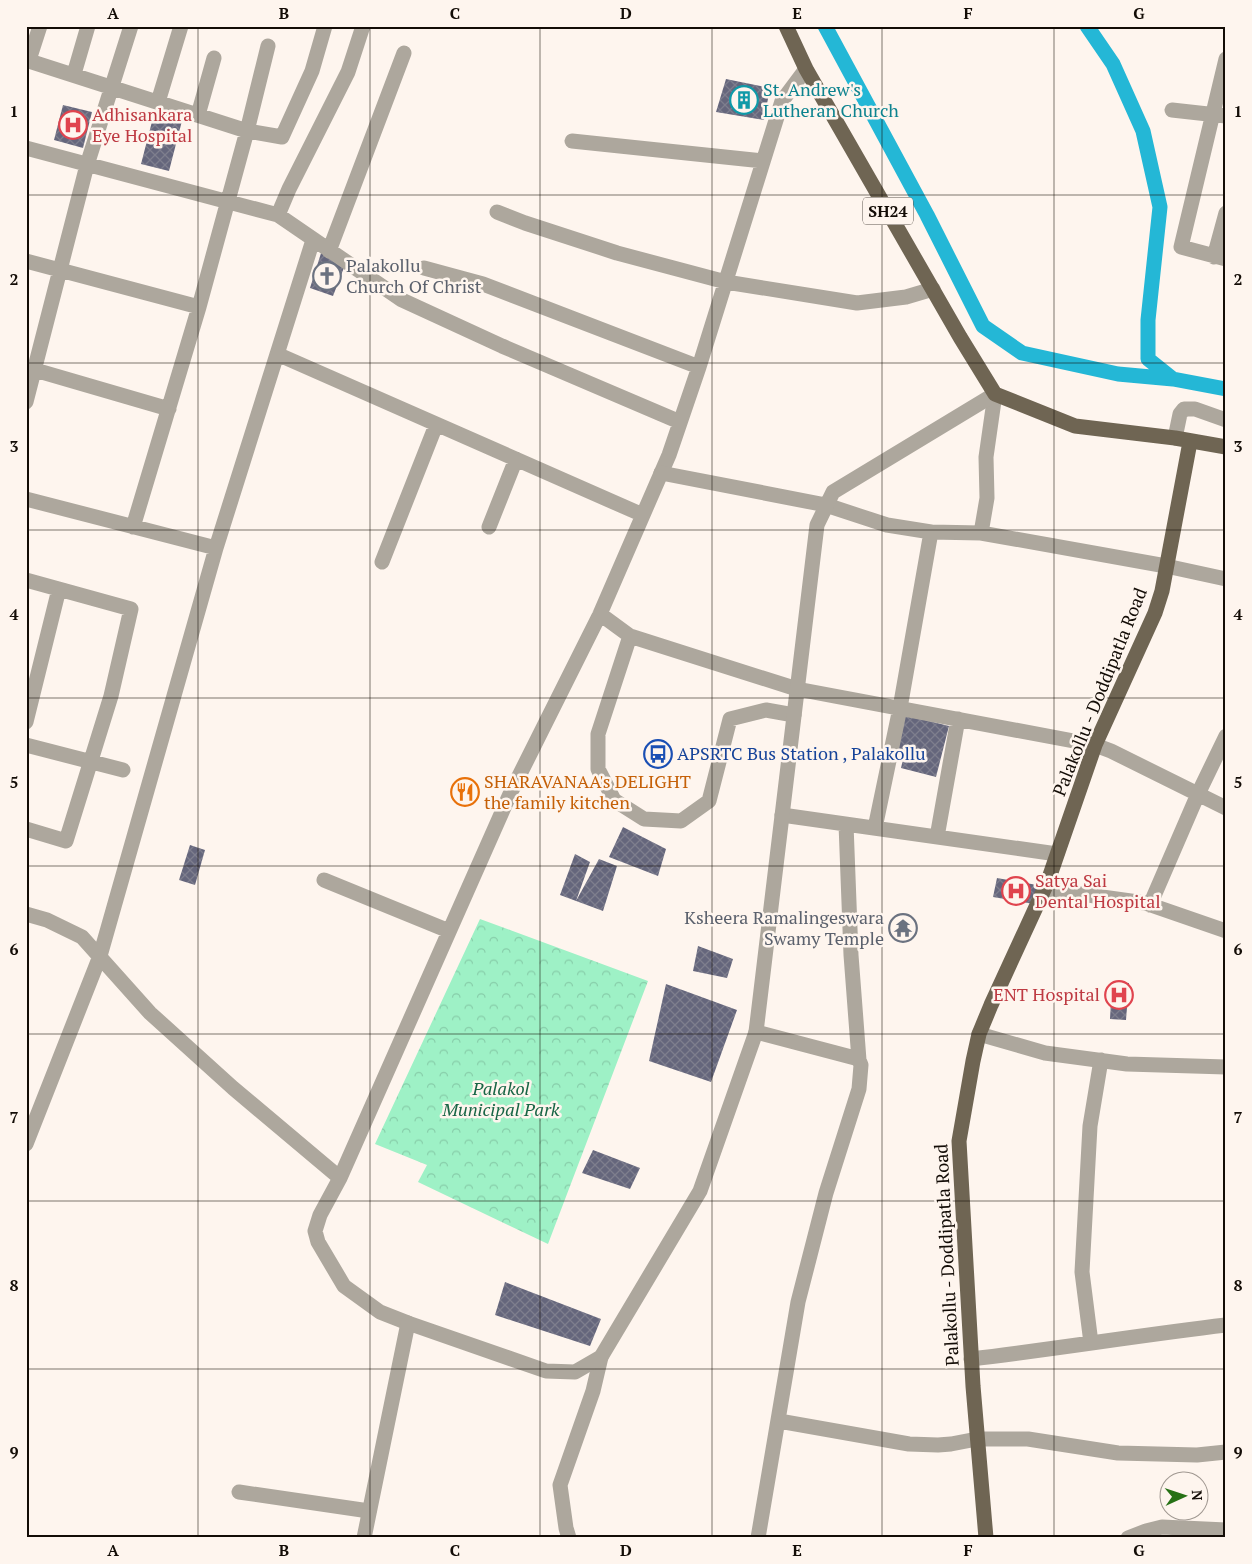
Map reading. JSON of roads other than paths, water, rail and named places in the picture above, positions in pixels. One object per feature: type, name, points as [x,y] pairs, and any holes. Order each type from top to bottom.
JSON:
[{"type":"main road","name":"SH24","points":[[786,26],[806,69],[995,394]]},
{"type":"main road","points":[[995,394],[1075,426],[1175,438],[1226,447]]},
{"type":"main road","name":"Palakollu - Doddipatla Road","points":[[986,1538],[971,1359],[958,1141],[979,1034],[990,1005],[1045,888],[1094,745],[1155,613],[1190,442]]},
{"type":"street","points":[[40,26],[28,60],[112,86],[247,132],[282,137],[312,71],[326,26]]},
{"type":"street","points":[[74,74],[88,26]]},
{"type":"street","points":[[26,402],[87,165],[131,26]]},
{"type":"street","points":[[158,102],[181,26]]},
{"type":"street","points":[[278,215],[293,180],[348,72],[358,28]]},
{"type":"street","points":[[133,526],[200,308],[268,46]]},
{"type":"street","points":[[329,251],[404,53]]},
{"type":"street","points":[[198,115],[214,58]]},
{"type":"street","points":[[1226,59],[1219,116],[1181,247],[1220,258],[1226,213]]},
{"type":"street","points":[[601,1357],[575,1372],[546,1371],[380,1312],[344,1286],[318,1242],[315,1231],[320,1215],[340,1178],[510,794],[600,614],[661,473],[699,368],[782,102],[806,69]]},
{"type":"street","points":[[1172,110],[1219,116]]},
{"type":"street","points":[[572,141],[764,161]]},
{"type":"street","points":[[26,148],[278,215],[402,300],[502,346],[680,422]]},
{"type":"street","points":[[497,212],[525,224],[617,253],[726,282],[857,303],[906,297],[933,289]]},
{"type":"street","points":[[26,1144],[100,956],[216,548],[313,240]]},
{"type":"street","points":[[26,261],[200,308]]},
{"type":"street","points":[[424,268],[483,284],[699,368]]},
{"type":"street","points":[[277,354],[643,514]]},
{"type":"street","points":[[35,370],[169,409]]},
{"type":"street","points":[[569,1538],[560,1485],[593,1391],[601,1357],[700,1192],[756,1032],[816,525],[833,492],[995,394]]},
{"type":"street","points":[[981,533],[987,498],[986,457],[995,394]]},
{"type":"street","points":[[1175,438],[1180,414],[1184,410],[1195,409],[1226,420]]},
{"type":"street","points":[[382,562],[436,425]]},
{"type":"street","points":[[488,527],[516,459]]},
{"type":"street","points":[[661,473],[826,505],[887,525],[931,532],[981,533],[1166,566],[1226,579]]},
{"type":"street","points":[[26,499],[216,548]]},
{"type":"street","points":[[875,828],[900,708],[931,532]]},
{"type":"street","points":[[26,580],[131,609],[110,696],[66,841],[26,830]]},
{"type":"street","points":[[26,722],[59,590]]},
{"type":"street","points":[[600,614],[630,636],[797,689],[1094,745],[1111,751],[1226,808]]},
{"type":"street","points":[[630,636],[598,734],[598,769],[614,800],[644,819],[681,821],[709,801],[730,719],[766,710],[794,715]]},
{"type":"street","points":[[937,837],[958,719]]},
{"type":"street","points":[[1150,905],[1198,794],[1226,736]]},
{"type":"street","points":[[26,744],[123,770]]},
{"type":"street","points":[[782,815],[1058,854]]},
{"type":"street","points":[[758,1538],[798,1302],[826,1193],[859,1089],[861,1065],[859,1060],[851,955],[846,824]]},
{"type":"street","points":[[324,880],[449,931]]},
{"type":"street","points":[[1045,888],[1150,905],[1226,931]]},
{"type":"street","points":[[26,914],[47,920],[82,937],[150,1013],[232,1088],[340,1178]]},
{"type":"street","points":[[756,1032],[859,1060]]},
{"type":"street","points":[[979,1034],[1044,1053],[1127,1064],[1226,1068]]},
{"type":"street","points":[[1091,1343],[1082,1272],[1090,1126],[1100,1060]]},
{"type":"street","points":[[364,1538],[408,1323]]},
{"type":"street","points":[[971,1359],[1044,1351],[1147,1334],[1226,1325]]},
{"type":"street","points":[[779,1421],[909,1444],[951,1444],[977,1438],[1028,1439],[1118,1453],[1198,1455],[1226,1452]]},
{"type":"street","points":[[239,1492],[369,1511]]},
{"type":"street","points":[[1128,1538],[1162,1527],[1226,1530]]},
{"type":"waterway","points":[[825,26],[927,215],[983,326],[1022,353],[1118,374],[1173,379]]},
{"type":"waterway","points":[[1087,26],[1113,64],[1143,131],[1160,207],[1148,320],[1148,359],[1173,379],[1226,389]]},
{"type":"place","name":"St. Andrew's Lutheran Church","points":[[744,100]]},
{"type":"place","name":"Adhisankara Eye Hospital","points":[[73,125]]},
{"type":"place","name":"Palakollu Church Of Christ","points":[[327,276]]},
{"type":"place","name":"APSRTC Bus Station , Palakollu","points":[[658,754]]},
{"type":"place","name":"SHARAVANAA's DELIGHT the family kitchen","points":[[465,792]]},
{"type":"place","name":"Satya Sai Dental Hospital","points":[[1016,891]]},
{"type":"place","name":"Ksheera Ramalingeswara Swamy Temple","points":[[903,928]]},
{"type":"place","name":"ENT Hospital","points":[[1119,995]]},
{"type":"park label","name":"Palakol Municipal Park","points":[[501,1099]]}]
